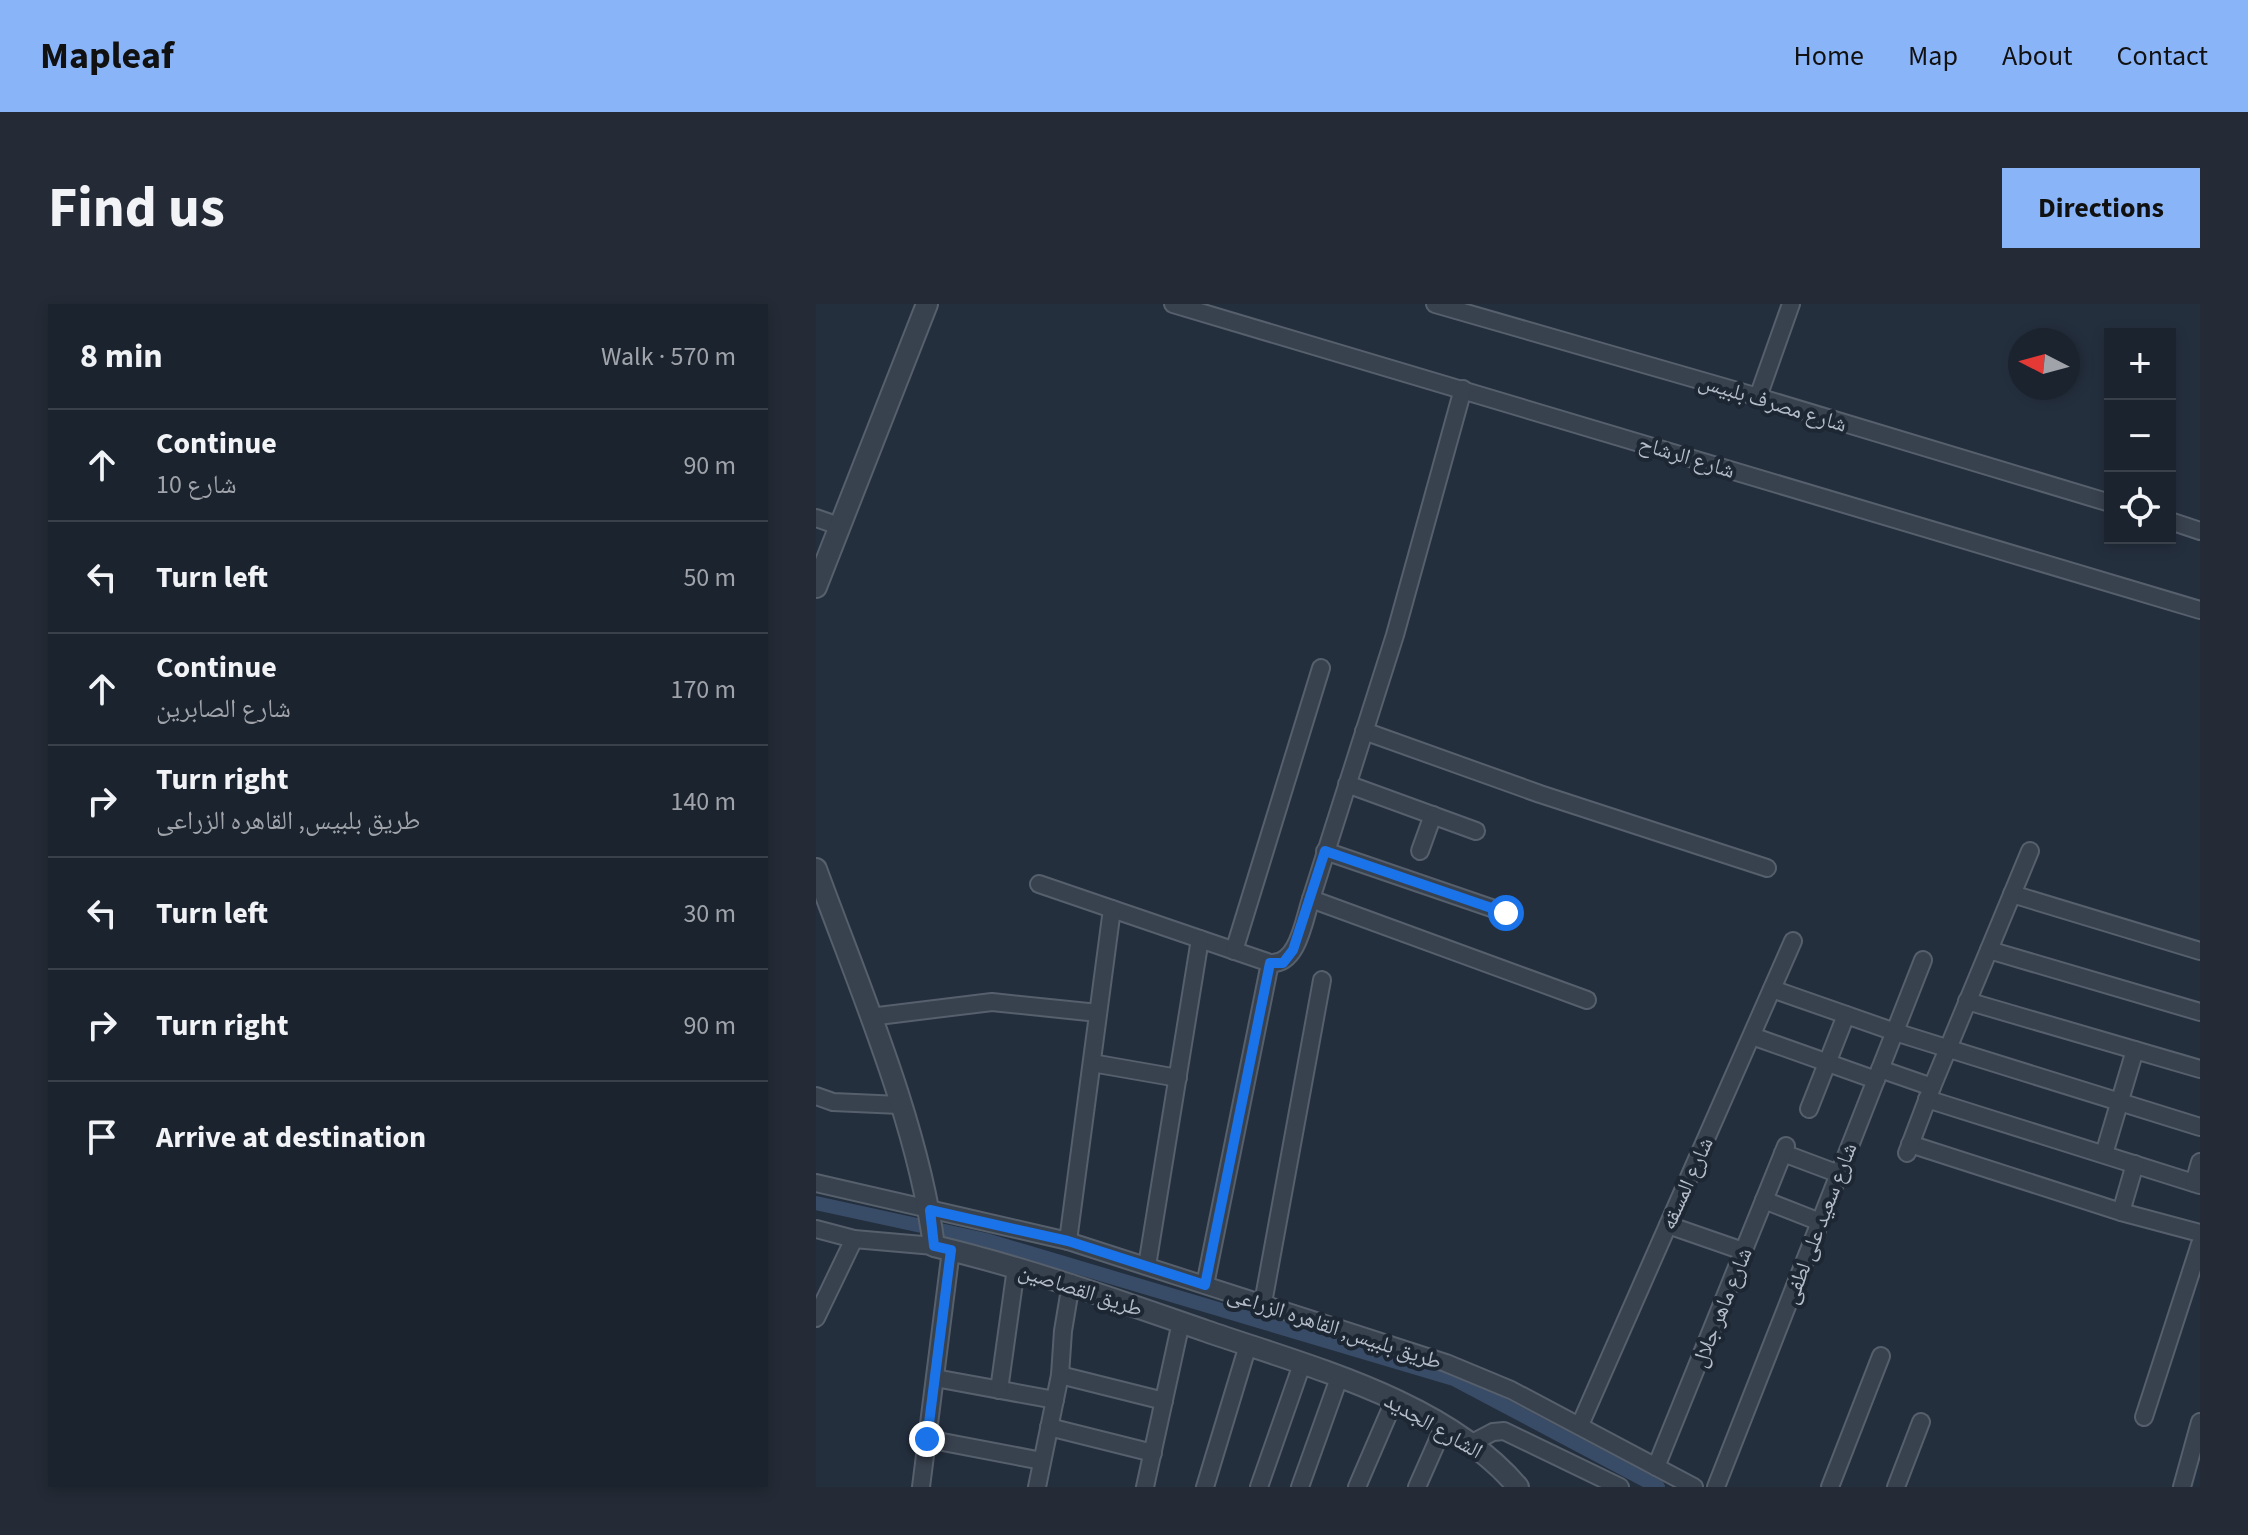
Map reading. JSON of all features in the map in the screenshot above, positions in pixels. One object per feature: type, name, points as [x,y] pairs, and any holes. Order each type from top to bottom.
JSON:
[{"type":"street","points":[[816,587],[927,304]]},
{"type":"street","name":"شارع الرشاح","points":[[1173,304],[2200,610]]},
{"type":"street","name":"شارع مصرف بلبيس","points":[[1435,304],[2104,501]]},
{"type":"street","points":[[1758,397],[1791,304]]},
{"type":"street","points":[[1039,884],[1270,963],[1283,963],[1289,957],[1311,899],[1423,539],[1463,389]]},
{"type":"street","points":[[816,518],[839,526]]},
{"type":"street","points":[[2176,523],[2200,531]]},
{"type":"street","points":[[1234,951],[1321,668]]},
{"type":"street","points":[[1364,731],[1540,794],[1767,868]]},
{"type":"street","points":[[1347,784],[1476,831]]},
{"type":"street","points":[[1420,851],[1433,815]]},
{"type":"street","points":[[1325,851],[1506,913]]},
{"type":"street","points":[[2030,851],[1929,1093],[1909,1149],[2200,1233]]},
{"type":"street","points":[[816,869],[900,1105],[939,1245],[935,1378],[921,1487]]},
{"type":"street","points":[[2012,894],[2200,951]]},
{"type":"street","points":[[1311,899],[1587,1000]]},
{"type":"street","points":[[1068,1241],[1112,909]]},
{"type":"street","points":[[1147,1266],[1200,939]]},
{"type":"street","name":"شارع المسقه","points":[[1580,1425],[1793,941]]},
{"type":"street","points":[[1989,950],[2200,1012]]},
{"type":"street","name":"شارع سعيد على لطفى","points":[[1716,1487],[1923,960]]},
{"type":"street","points":[[1205,1285],[1270,963]]},
{"type":"street","points":[[1263,1303],[1322,980]]},
{"type":"street","points":[[1772,989],[1895,1032],[2200,1127]]},
{"type":"street","points":[[1967,1001],[2200,1069]]},
{"type":"street","points":[[870,1017],[992,1002],[1098,1013]]},
{"type":"street","points":[[1809,1109],[1846,1015]]},
{"type":"street","points":[[1752,1036],[1827,1063],[1878,1074],[2197,1184],[2200,1162]]},
{"type":"street","points":[[2104,1154],[2135,1050]]},
{"type":"street","points":[[1092,1063],[1178,1078]]},
{"type":"street","points":[[816,1096],[833,1102],[900,1105]]},
{"type":"street","name":"شارع ماهر جلال","points":[[1656,1467],[1784,1150],[1839,1174]]},
{"type":"street","points":[[2121,1212],[2135,1164]]},
{"type":"street","name":"طريق بلبيس, القاهره الزراعى","points":[[816,1183],[930,1214],[1068,1241],[1474,1372],[1694,1487]]},
{"type":"street","points":[[1764,1200],[1820,1222]]},
{"type":"street","points":[[1668,1225],[1743,1251]]},
{"type":"street","name":"طريق القصاصين","points":[[816,1229],[854,1239],[939,1245],[1071,1283],[1339,1378]]},
{"type":"street","points":[[816,1318],[854,1239]]},
{"type":"street","points":[[2144,1417],[2200,1244]]},
{"type":"street","points":[[999,1390],[1016,1268]]},
{"type":"street","points":[[1037,1487],[1060,1375],[1071,1283]]},
{"type":"street","points":[[1145,1487],[1181,1322]]},
{"type":"street","points":[[1205,1487],[1248,1345]]},
{"type":"street","points":[[1830,1487],[1881,1356]]},
{"type":"street","points":[[1259,1487],[1302,1364]]},
{"type":"street","points":[[1060,1375],[1164,1401]]},
{"type":"street","points":[[935,1378],[1055,1400]]},
{"type":"street","points":[[1300,1487],[1339,1378]]},
{"type":"street","name":"الشارع الجديد","points":[[1339,1378],[1394,1401],[1472,1443],[1497,1463],[1518,1487]]},
{"type":"street","points":[[1357,1487],[1394,1401]]},
{"type":"street","points":[[1896,1487],[1921,1422]]},
{"type":"street","points":[[2182,1487],[2195,1464],[2200,1422]]},
{"type":"street","points":[[1417,1487],[1444,1426]]},
{"type":"street","points":[[1049,1427],[1153,1453]]},
{"type":"street","points":[[1472,1443],[1493,1432],[1504,1431],[1620,1487]]},
{"type":"street","points":[[927,1439],[1042,1461]]},
{"type":"waterway","points":[[816,1203],[986,1240],[1454,1379],[1658,1487]]},
{"type":"route","points":[[927,1439],[951,1250],[934,1246],[930,1210],[1068,1241],[1205,1285],[1270,963],[1283,963],[1293,950],[1325,851],[1506,913]]}]
